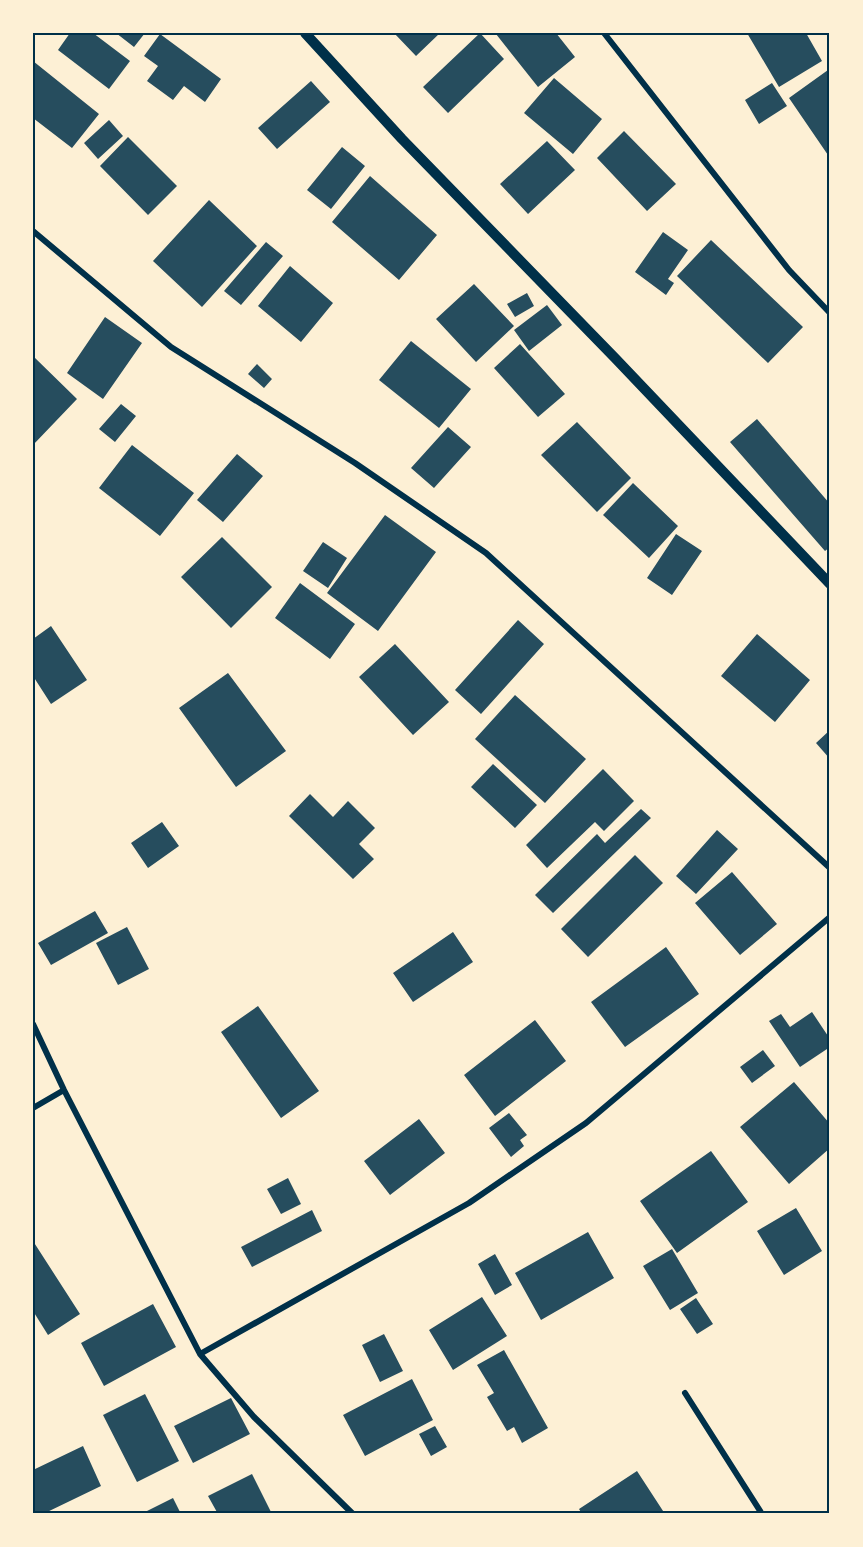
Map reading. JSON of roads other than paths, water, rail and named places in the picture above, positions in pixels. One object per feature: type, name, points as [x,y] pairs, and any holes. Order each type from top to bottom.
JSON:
[{"type":"street","points":[[305,33],[402,139],[830,584]]},
{"type":"street","points":[[604,33],[789,270],[830,313]]},
{"type":"street","points":[[33,231],[171,347],[355,463],[486,554],[830,868]]},
{"type":"street","points":[[200,1354],[469,1203],[586,1123],[830,917]]},
{"type":"street","points":[[33,1024],[64,1090],[200,1354],[254,1417],[353,1514]]},
{"type":"street","points":[[33,1108],[64,1090]]},
{"type":"street","points":[[685,1393],[762,1514]]}]
